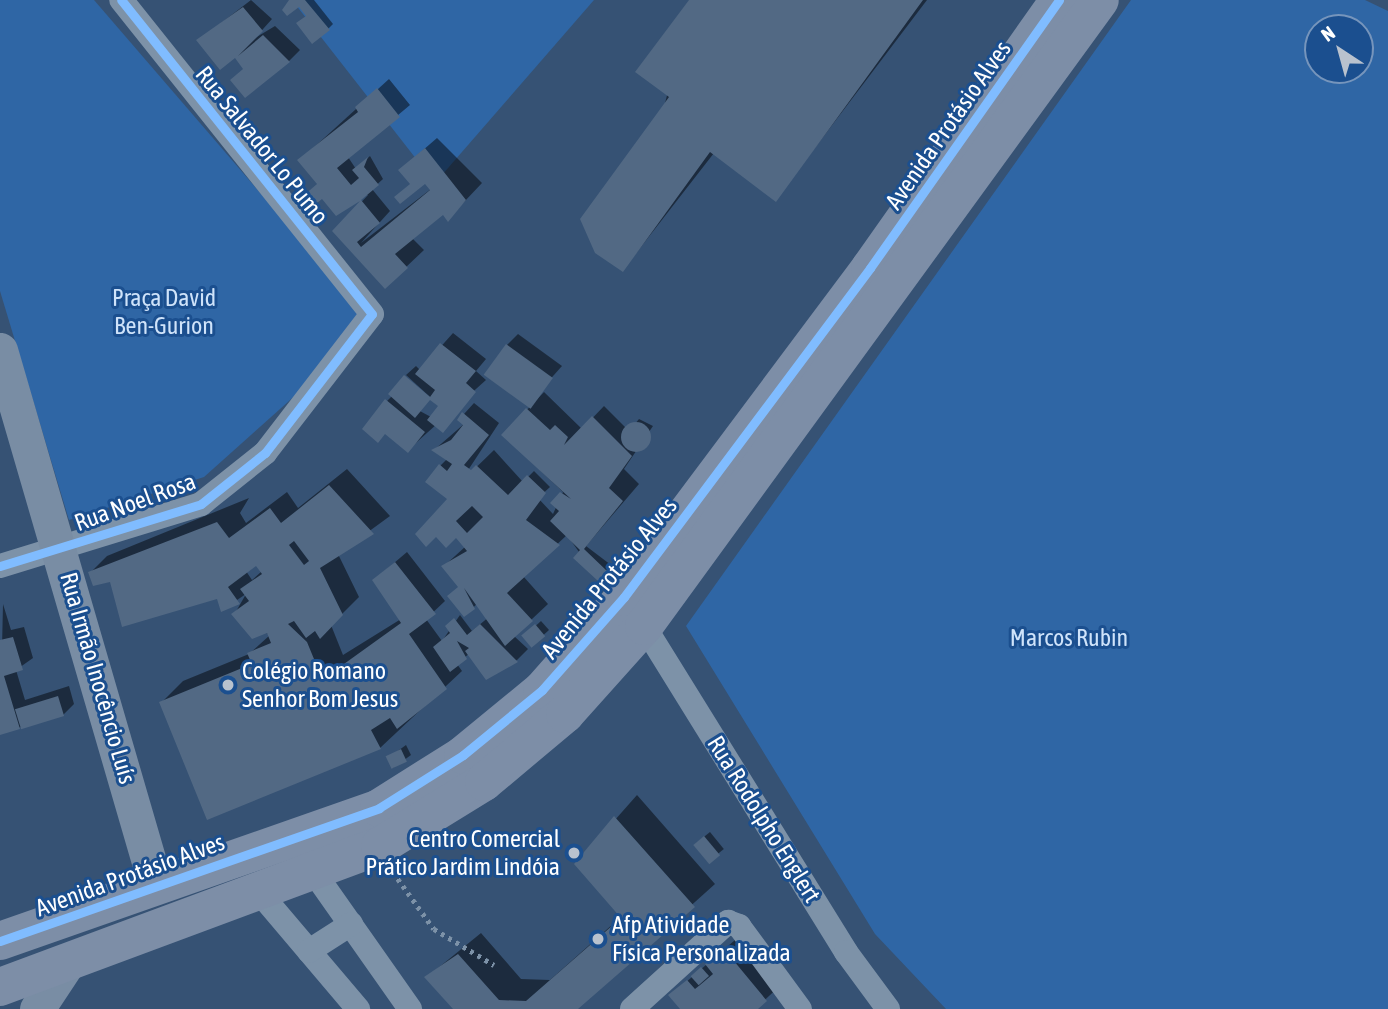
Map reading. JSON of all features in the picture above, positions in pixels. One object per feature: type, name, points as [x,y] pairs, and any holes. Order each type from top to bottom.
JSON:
[{"type":"main road","name":"Avenida Protásio Alves","points":[[16,936],[379,808],[464,755],[542,690],[625,597],[870,268],[1059,0]]},
{"type":"main road","name":"Avenida Protásio Alves","points":[[0,987],[66,965],[380,846],[484,782],[565,714],[644,626],[1100,0]]},
{"type":"main road","points":[[0,963],[16,936]]},
{"type":"street","name":"Rua Salvador Lo Pumo","points":[[121,0],[372,314]]},
{"type":"street","name":"Rua Noel Rosa","points":[[0,566],[201,504],[265,453],[372,314]]},
{"type":"street","name":"Rua Irmão Inocêncio Luís","points":[[0,350],[62,548],[156,886]]},
{"type":"street","name":"Rua Rodolpho Englert","points":[[644,626],[846,952],[888,1009]]},
{"type":"street","points":[[313,871],[410,1009]]},
{"type":"street","points":[[258,891],[358,1009]]},
{"type":"street","points":[[632,1009],[728,922],[739,926],[800,1009]]},
{"type":"street","points":[[309,951],[351,924]]},
{"type":"street","points":[[37,1009],[66,965]]},
{"type":"path","points":[[380,846],[406,896],[434,929],[494,965]]},
{"type":"green space","name":"Praça David Ben-Gurion","points":[[0,0],[94,0],[374,325],[204,477],[69,520],[0,291]]},
{"type":"green space","points":[[292,0],[594,0],[435,183]]},
{"type":"green space","name":"Marcos Rubin","points":[[1131,0],[1365,0],[1388,11],[1388,1009],[946,1009],[875,934],[686,626]]},
{"type":"building","points":[[289,0],[305,0],[330,30],[312,44],[296,23],[306,16],[299,7],[287,16],[282,10]]},
{"type":"building","points":[[689,0],[923,0],[776,202],[710,152],[623,272],[595,253],[580,219],[669,97],[635,72]]},
{"type":"building","points":[[243,7],[263,31],[238,56],[263,35],[290,62],[245,98],[230,80],[243,69],[235,58],[220,70],[196,40]]},
{"type":"building","points":[[377,88],[400,117],[337,168],[351,185],[359,178],[352,170],[368,157],[364,167],[379,185],[361,200],[380,223],[357,242],[361,247],[430,190],[425,184],[400,204],[394,197],[410,184],[398,170],[425,148],[466,200],[448,222],[443,215],[395,254],[408,268],[385,289],[332,231],[360,201],[336,216],[322,199],[312,207],[303,196],[317,184],[297,160],[358,112],[355,107]]},
{"type":"building","points":[[440,343],[476,371],[466,383],[476,392],[443,433],[427,420],[438,406],[430,400],[415,418],[388,394],[404,375],[430,397],[435,390],[415,374]]},
{"type":"building","points":[[506,344],[553,378],[531,409],[484,375]]},
{"type":"building","points":[[385,399],[425,432],[408,453],[385,434],[378,443],[362,429]]},
{"type":"building","points":[[526,408],[550,430],[555,425],[568,437],[564,445],[592,416],[632,456],[609,488],[623,501],[584,549],[607,571],[598,581],[573,558],[580,550],[550,521],[559,511],[550,503],[560,492],[571,499],[501,435]]},
{"type":"building","points":[[462,412],[489,435],[464,465],[471,470],[476,465],[508,495],[527,475],[546,493],[526,520],[560,545],[507,593],[533,621],[505,646],[464,588],[475,609],[464,617],[447,596],[458,587],[441,566],[467,551],[456,538],[446,548],[436,537],[426,547],[415,534],[447,499],[425,482],[439,464],[447,471],[452,464],[431,450],[451,440],[463,425],[457,420]],"holes":[[[472,506],[483,517],[467,533],[456,521]]]},
{"type":"building","points":[[636,422],[642,423],[650,431],[650,443],[642,451],[636,452],[630,451],[622,443],[621,437],[622,431],[630,423]]},
{"type":"building","name":"Colégio Romano Senhor Bom Jesus","points":[[329,485],[374,534],[320,568],[343,615],[320,639],[315,631],[306,638],[294,621],[288,624],[307,642],[321,676],[337,669],[401,623],[372,580],[395,562],[436,614],[409,634],[447,689],[397,729],[390,718],[371,730],[381,749],[207,820],[159,702],[252,664],[247,653],[271,643],[267,633],[252,639],[231,614],[249,601],[240,589],[262,574],[256,566],[228,587],[240,604],[221,612],[217,599],[122,627],[110,582],[93,586],[88,572],[217,522],[229,538],[270,508],[281,523]],"holes":[[[294,541],[309,561],[304,565],[289,545]]]},
{"type":"building","points":[[454,618],[467,635],[480,624],[518,662],[486,680],[465,651],[469,648],[457,641],[467,659],[450,672],[433,647],[450,633],[445,626]]},
{"type":"building","points":[[535,624],[545,636],[531,648],[521,636]]},
{"type":"building","points":[[13,637],[23,670],[4,676],[20,729],[0,735],[0,640]]},
{"type":"building","points":[[58,696],[64,716],[21,729],[15,709]]},
{"type":"building","points":[[401,749],[407,762],[392,769],[386,756]]},
{"type":"building","points":[[614,816],[695,907],[578,1009],[453,1009],[424,977],[458,954],[499,1000],[526,1001],[621,918],[574,864]]},
{"type":"building","points":[[704,836],[720,855],[709,864],[693,845]]},
{"type":"building","points":[[724,949],[767,1001],[758,1009],[680,1009],[668,995],[687,980],[695,989],[700,985],[713,974],[705,964]]},
{"type":"building","points":[[701,967],[709,976],[699,985],[691,976]]},
{"type":"cycle path","points":[[0,566],[201,504],[265,453],[372,314],[121,0]]},
{"type":"cycle path","points":[[0,941],[379,808],[463,755],[542,690],[624,597],[870,268],[1059,0]]},
{"type":"place","name":"Colégio Romano Senhor Bom Jesus","points":[[228,685]]},
{"type":"place","name":"Centro Comercial Prático Jardim Lindóia","points":[[574,853]]},
{"type":"place","name":"Afp Atividade Física Personalizada","points":[[598,939]]}]
